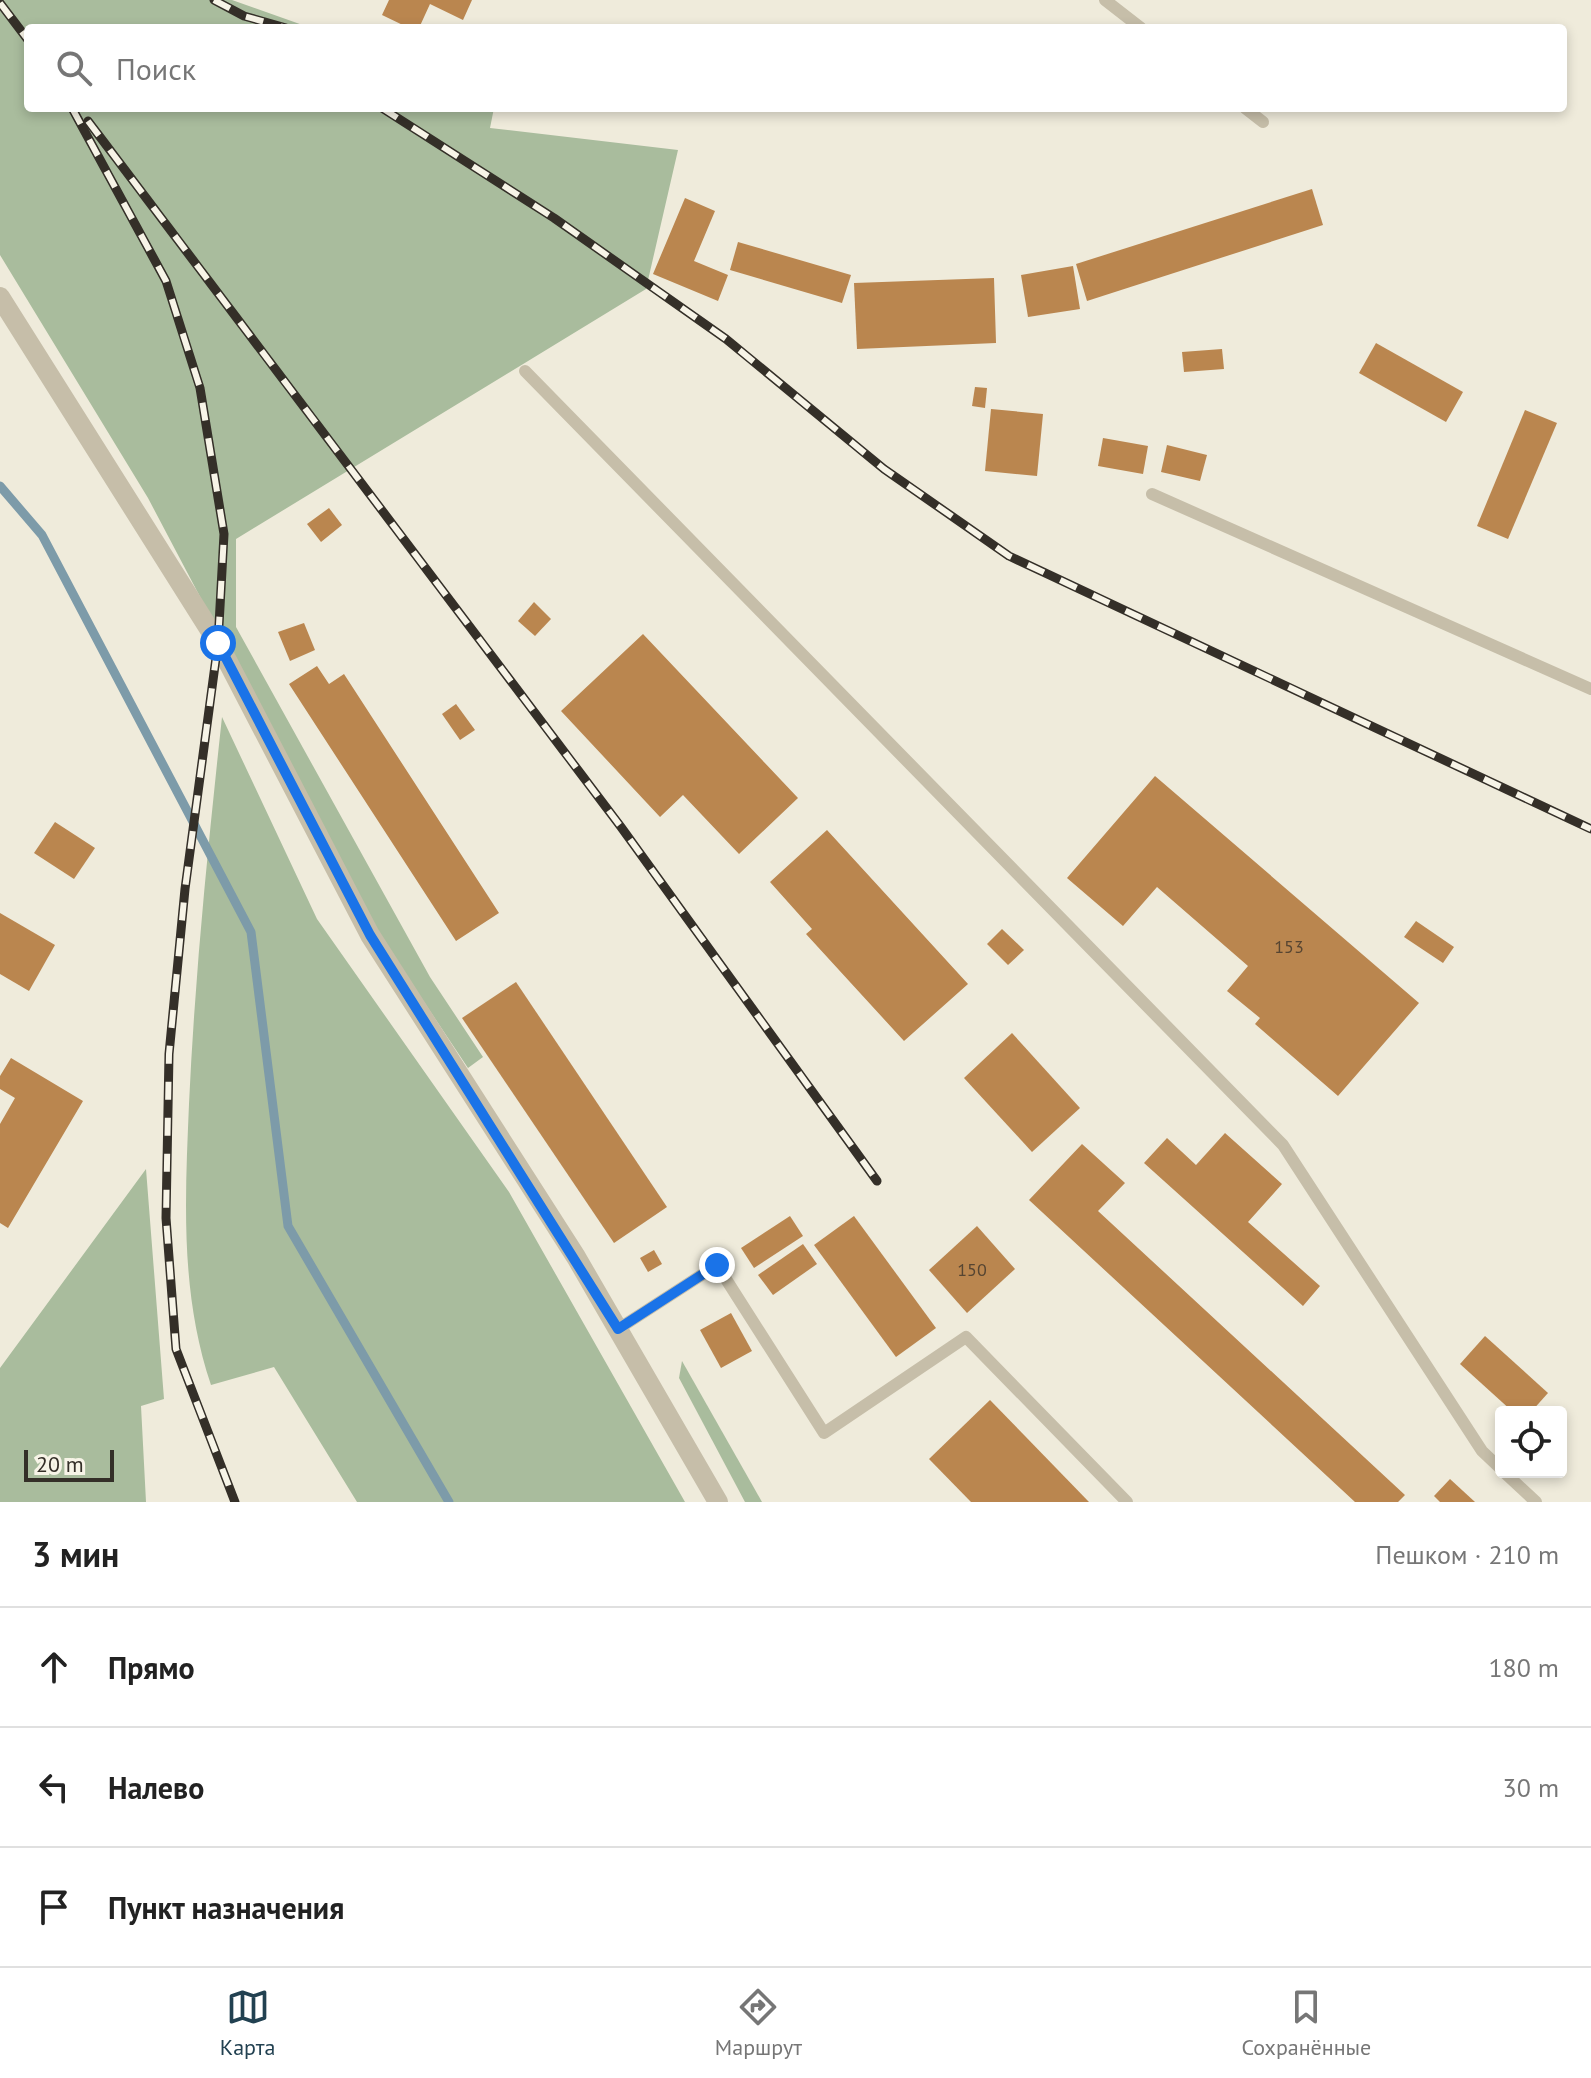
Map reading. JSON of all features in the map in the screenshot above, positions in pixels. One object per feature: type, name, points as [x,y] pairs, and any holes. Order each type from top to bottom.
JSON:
[{"type":"street","points":[[0,297],[218,643],[370,935],[618,1329],[718,1502]]},
{"type":"lane","points":[[1105,0],[1136,24]]},
{"type":"lane","points":[[1250,112],[1263,122]]},
{"type":"lane","points":[[525,371],[1283,1145],[1482,1451],[1495,1463]]},
{"type":"lane","points":[[1152,494],[1591,689]]},
{"type":"lane","points":[[618,1329],[717,1265],[824,1433],[966,1337],[1127,1502]]},
{"type":"lane","points":[[1511,1478],[1536,1502]]},
{"type":"green space","points":[[0,0],[232,0],[300,24],[24,24],[24,112],[493,112],[490,128],[678,150],[646,289],[236,539],[236,627],[430,977],[483,1057],[468,1068],[374,927],[148,498],[0,255]]},
{"type":"green space","points":[[222,717],[317,919],[509,1192],[685,1502],[357,1502],[274,1367],[211,1385],[201,1350],[189,1281],[186,1175],[198,958]]},
{"type":"green space","points":[[146,1169],[164,1399],[141,1406],[146,1502],[0,1502],[0,1368]]},
{"type":"green space","points":[[682,1361],[762,1502],[745,1502],[679,1378]]},
{"type":"building","points":[[389,0],[472,0],[463,20],[430,4],[421,24],[401,24],[382,15]]},
{"type":"building","points":[[1312,189],[1323,225],[1087,301],[1076,264]]},
{"type":"building","points":[[685,198],[715,211],[694,261],[728,275],[718,301],[653,274]]},
{"type":"building","points":[[738,242],[851,275],[842,303],[730,270]]},
{"type":"building","points":[[1073,266],[1080,309],[1028,317],[1021,275]]},
{"type":"building","points":[[994,278],[996,343],[857,349],[854,283]]},
{"type":"building","points":[[1376,343],[1463,392],[1446,422],[1359,373]]},
{"type":"building","points":[[1222,349],[1224,369],[1184,372],[1182,352]]},
{"type":"building","points":[[975,387],[987,388],[985,408],[972,406]]},
{"type":"building","points":[[991,409],[1043,414],[1037,476],[985,471]]},
{"type":"building","points":[[1525,410],[1557,423],[1508,539],[1477,526]]},
{"type":"building","points":[[1103,438],[1148,446],[1143,474],[1098,466]]},
{"type":"building","points":[[1167,445],[1207,455],[1200,481],[1161,472]]},
{"type":"building","points":[[329,508],[342,525],[321,542],[307,524]]},
{"type":"building","points":[[534,602],[551,619],[535,636],[518,621]]},
{"type":"building","points":[[304,623],[315,650],[290,661],[278,632]]},
{"type":"building","points":[[643,634],[798,798],[739,854],[683,795],[660,817],[561,711]]},
{"type":"building","points":[[317,666],[329,684],[344,674],[499,913],[456,941],[289,684]]},
{"type":"building","points":[[456,704],[475,730],[460,740],[442,714]]},
{"type":"building","points":[[1155,776],[1419,1003],[1338,1096],[1255,1024],[1260,1018],[1227,991],[1248,966],[1157,887],[1123,926],[1067,878]]},
{"type":"building","points":[[55,822],[95,848],[74,879],[34,853]]},
{"type":"building","points":[[827,830],[968,984],[904,1041],[806,934],[812,929],[770,882]]},
{"type":"building","points":[[0,913],[55,945],[29,991],[0,974]]},
{"type":"building","points":[[1416,921],[1454,947],[1443,963],[1404,937]]},
{"type":"building","points":[[1002,929],[1024,950],[1008,965],[987,944]]},
{"type":"building","points":[[516,982],[667,1207],[614,1243],[462,1018]]},
{"type":"building","points":[[1012,1033],[1080,1108],[1032,1152],[964,1078]]},
{"type":"building","points":[[11,1058],[83,1101],[8,1228],[0,1223],[0,1124],[15,1098],[0,1089],[0,1076]]},
{"type":"building","points":[[1225,1133],[1282,1184],[1248,1222],[1320,1286],[1303,1306],[1144,1163],[1167,1138],[1196,1165]]},
{"type":"building","points":[[1082,1144],[1125,1183],[1098,1211],[1405,1495],[1398,1502],[1355,1502],[1029,1200]]},
{"type":"building","points":[[790,1216],[803,1236],[754,1268],[741,1248]]},
{"type":"building","points":[[854,1216],[936,1328],[896,1357],[814,1245]]},
{"type":"building","points":[[977,1226],[1015,1269],[967,1313],[929,1270]]},
{"type":"building","points":[[803,1244],[817,1264],[773,1295],[758,1275]]},
{"type":"building","points":[[654,1250],[662,1264],[648,1272],[640,1258]]},
{"type":"building","points":[[731,1313],[752,1351],[721,1368],[700,1330]]},
{"type":"building","points":[[1485,1336],[1548,1393],[1536,1406],[1506,1406],[1460,1364]]},
{"type":"building","points":[[990,1400],[1089,1502],[971,1502],[929,1459]]},
{"type":"building","points":[[1450,1479],[1475,1502],[1440,1502],[1434,1496]]},
{"type":"waterway","points":[[0,486],[42,535],[251,932],[288,1226],[449,1502]]},
{"type":"railway","points":[[214,0],[244,16],[272,24]]},
{"type":"railway","points":[[0,3],[24,35]]},
{"type":"railway","points":[[74,112],[166,281],[200,388],[224,534],[218,643],[185,889],[169,1054],[166,1218],[176,1349],[235,1502]]},
{"type":"railway","points":[[388,112],[554,218],[726,339],[884,469],[1009,556],[1591,829]]},
{"type":"railway","points":[[88,121],[621,827],[877,1181]]},
{"type":"route","points":[[218,643],[370,935],[576,1257],[618,1329],[717,1265]]}]
